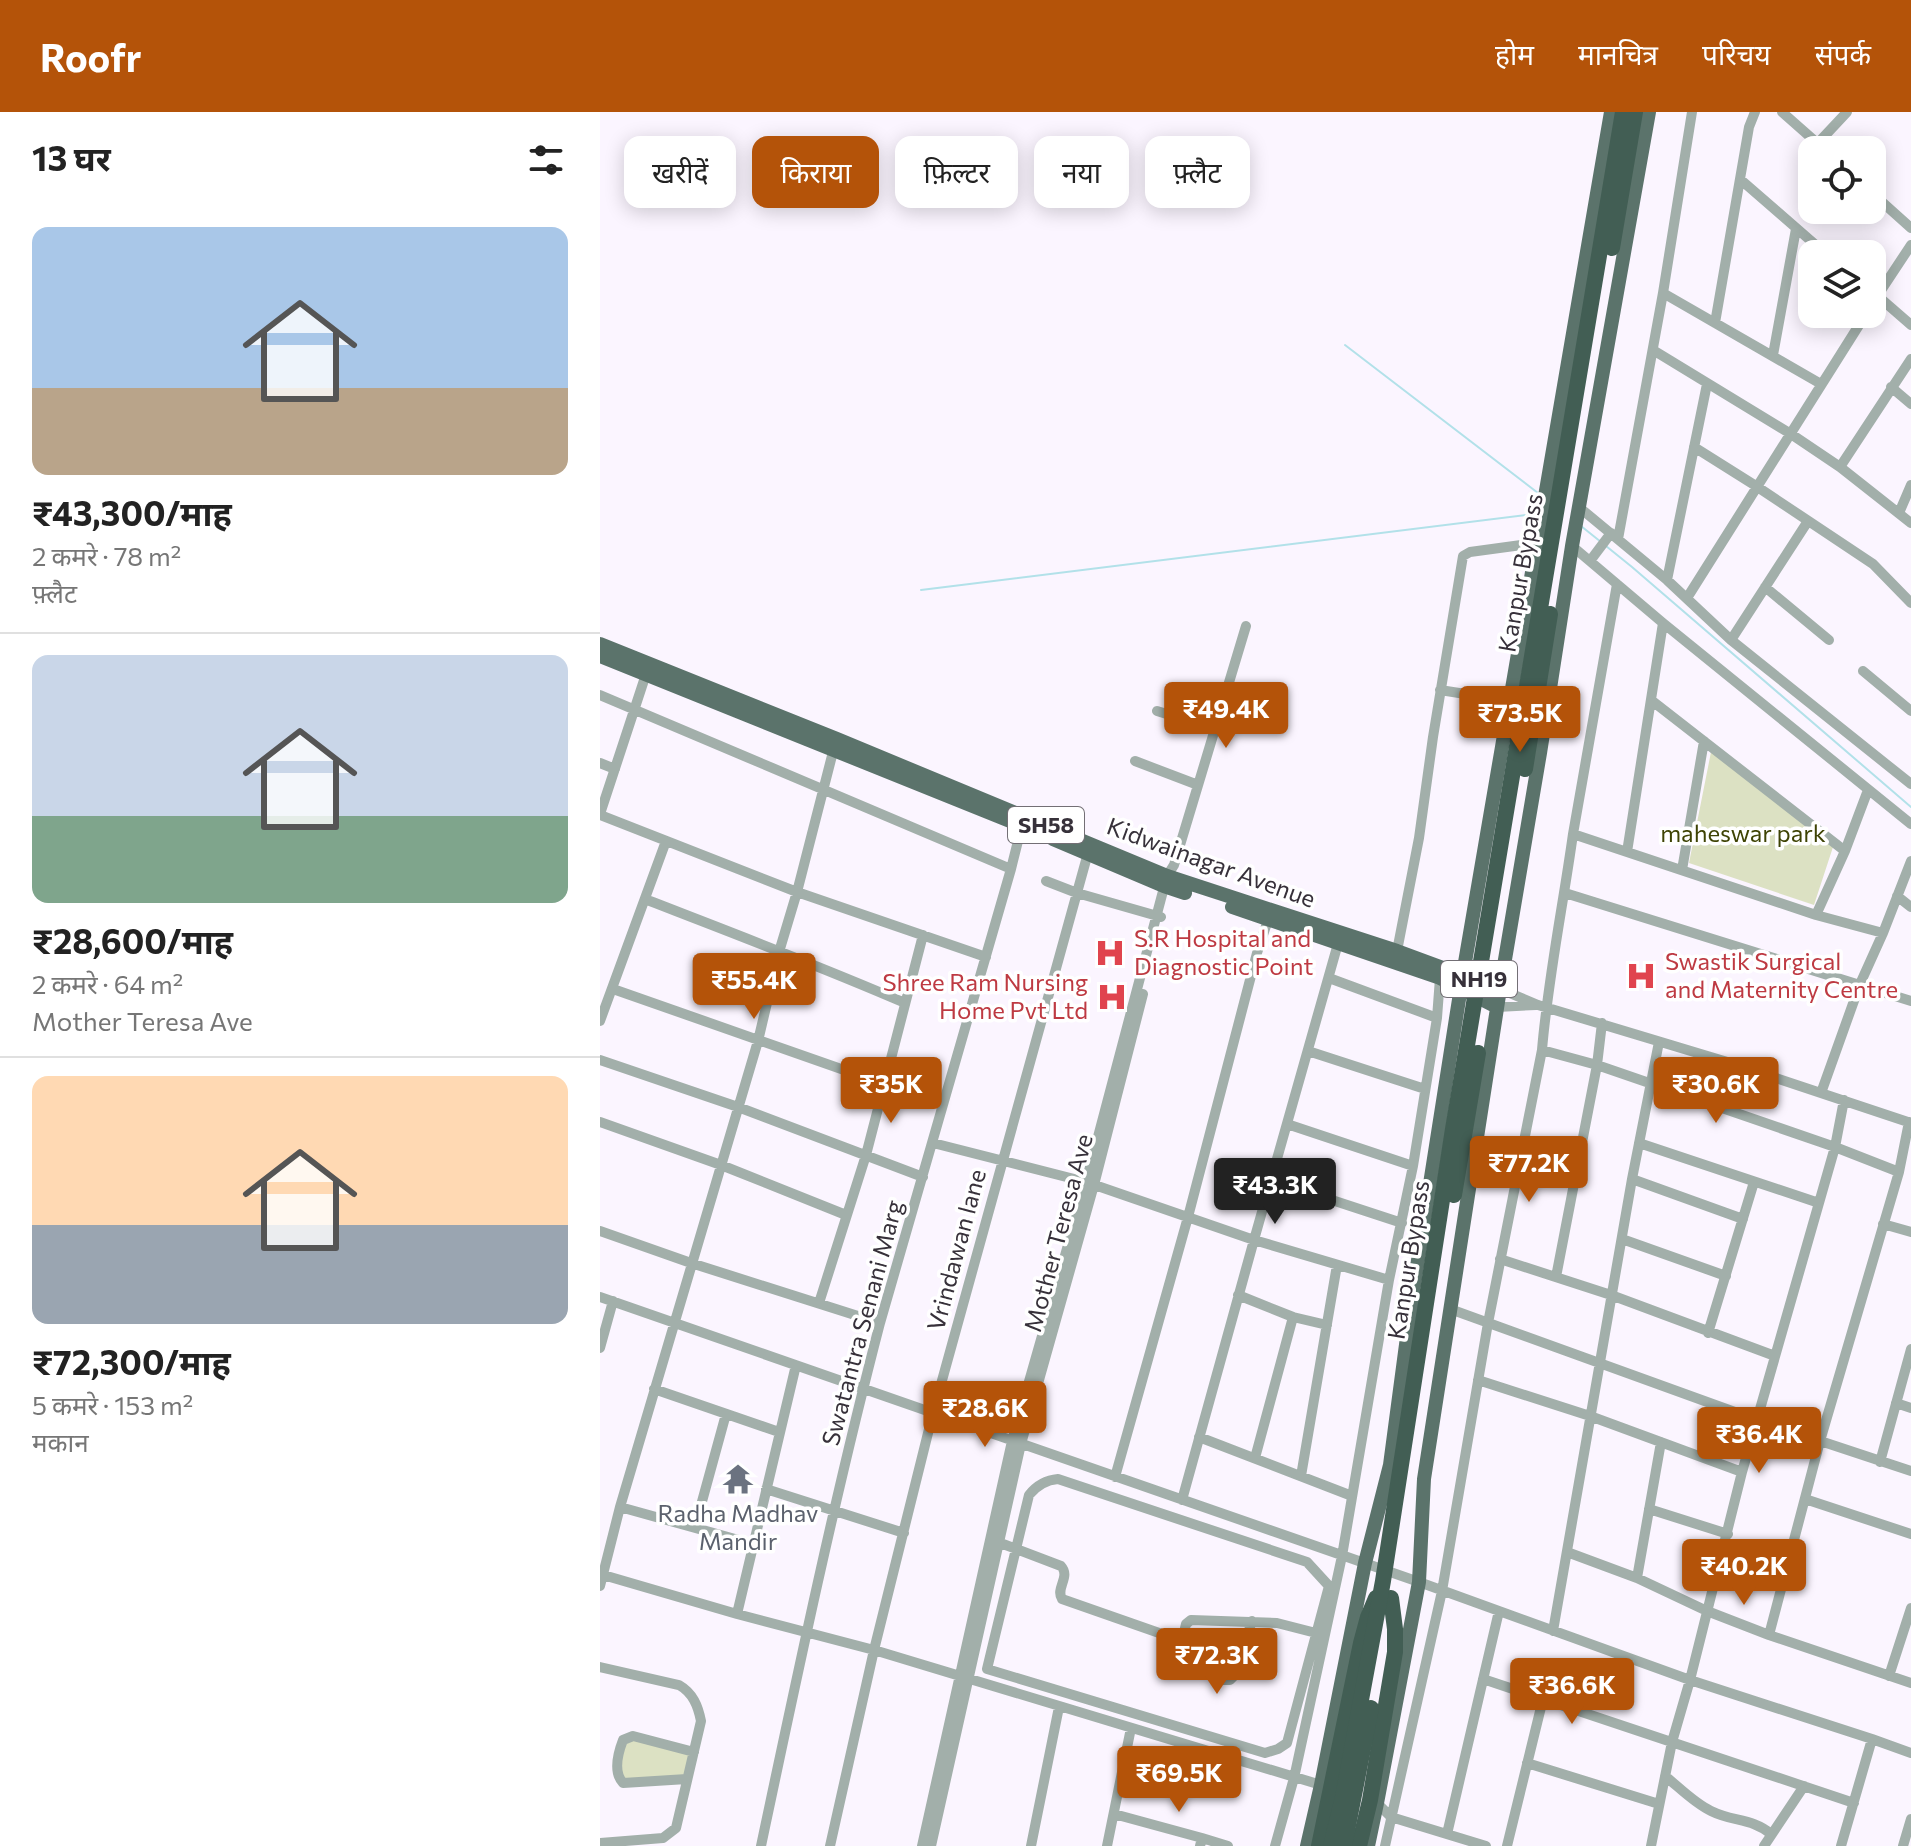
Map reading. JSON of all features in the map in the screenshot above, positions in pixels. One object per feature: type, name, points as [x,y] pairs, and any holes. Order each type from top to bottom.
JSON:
[{"type":"highway","name":"Kanpur Bypass","points":[[1331,1846],[1383,1581],[1453,1129],[1623,112]]},
{"type":"highway","name":"Kanpur Bypass","points":[[1344,1846],[1391,1598],[1557,566],[1635,112]]},
{"type":"highway","points":[[1319,1846],[1361,1643],[1383,1581]]},
{"type":"highway","points":[[1359,1846],[1395,1652],[1391,1598]]},
{"type":"main road","points":[[1307,1846],[1365,1563],[1390,1465],[1413,1292],[1462,981],[1611,112]]},
{"type":"main road","points":[[1368,1846],[1419,1582],[1424,1479],[1497,1007],[1573,542],[1649,112]]},
{"type":"main road","name":"Kidwainagar Avenue","points":[[600,644],[648,669],[1268,920],[1397,951],[1462,981],[1497,1007]]},
{"type":"main road","name":"Kidwainagar Avenue","points":[[600,656],[648,669]]},
{"type":"main road","name":"Kidwainagar Avenue","points":[[1023,821],[1088,853],[1340,938],[1440,978],[1500,989]]},
{"type":"street","points":[[1592,557],[1611,538],[1653,350],[1692,112]]},
{"type":"street","points":[[1715,323],[1749,127],[1755,112]]},
{"type":"street","points":[[1782,112],[1809,136]]},
{"type":"street","points":[[1829,136],[1847,112]]},
{"type":"street","points":[[1741,180],[1809,240]]},
{"type":"street","points":[[1886,206],[1911,228]]},
{"type":"street","points":[[1773,355],[1796,229]]},
{"type":"street","points":[[1886,280],[1911,245]]},
{"type":"street","points":[[1663,293],[1821,384]]},
{"type":"street","points":[[1886,306],[1911,325]]},
{"type":"street","points":[[1687,598],[1857,328]]},
{"type":"street","points":[[1653,350],[1791,434],[1840,467],[1911,523]]},
{"type":"street","points":[[1840,467],[1911,359]]},
{"type":"street","points":[[1667,580],[1707,384]]},
{"type":"street","points":[[1891,387],[1911,404]]},
{"type":"street","points":[[1694,447],[1873,564],[1911,603]]},
{"type":"street","points":[[1899,513],[1911,485]]},
{"type":"street","points":[[1579,513],[1667,580],[1731,640],[1911,784]]},
{"type":"street","points":[[1731,640],[1808,521]]},
{"type":"street","points":[[1573,542],[1663,623],[1911,824]]},
{"type":"street","points":[[1397,951],[1419,838],[1463,556],[1470,552],[1536,543]]},
{"type":"street","points":[[1385,1846],[1442,1591],[1488,1323],[1542,1050],[1541,1006],[1565,893],[1617,584]]},
{"type":"street","points":[[1765,587],[1829,640]]},
{"type":"street","points":[[1627,852],[1663,623]]},
{"type":"street","points":[[922,1846],[1017,1442],[1090,1183],[1170,879],[1246,626]]},
{"type":"street","points":[[648,669],[600,815],[797,892],[986,957]]},
{"type":"street","points":[[1863,671],[1911,711]]},
{"type":"street","points":[[1440,690],[1510,701]]},
{"type":"street","points":[[600,695],[1011,869]]},
{"type":"street","points":[[1651,700],[1845,851]]},
{"type":"street","points":[[1157,711],[1215,729]]},
{"type":"street","points":[[1682,870],[1704,741]]},
{"type":"street","points":[[835,745],[758,1041],[601,1578],[874,1650],[1321,1785]]},
{"type":"street","points":[[1135,761],[1198,785]]},
{"type":"street","points":[[600,763],[615,769]]},
{"type":"street","points":[[1816,915],[1868,790]]},
{"type":"street","name":"Swatantra Senani Marg","points":[[761,1846],[806,1633],[863,1389],[1023,821]]},
{"type":"street","points":[[1573,834],[1816,915],[1883,933]]},
{"type":"street","points":[[600,1021],[666,841]]},
{"type":"street","name":"Vrindawan lane","points":[[830,1846],[874,1650],[933,1413],[1088,853]]},
{"type":"street","points":[[1821,1093],[1860,984],[1911,861]]},
{"type":"street","points":[[1046,881],[1160,916]]},
{"type":"street","points":[[1565,893],[1911,1001]]},
{"type":"street","points":[[1897,896],[1911,907]]},
{"type":"street","points":[[645,899],[808,961],[905,1003]]},
{"type":"street","points":[[1115,1477],[1268,920]]},
{"type":"street","points":[[819,1303],[866,1155],[923,935]]},
{"type":"street","points":[[1182,1500],[1340,938]]},
{"type":"street","points":[[1329,978],[1437,1018]]},
{"type":"street","points":[[1275,1846],[1294,1778],[1342,1556],[1389,1280],[1413,1166],[1437,1018],[1440,978]]},
{"type":"street","points":[[613,989],[884,1084]]},
{"type":"street","points":[[1500,989],[1541,1006],[1734,1064],[1910,1123],[1903,1169],[1883,1224],[1820,1441],[1769,1635]]},
{"type":"street","points":[[1497,1007],[1541,1006]]},
{"type":"street","points":[[1556,1277],[1597,1065],[1602,1023]]},
{"type":"street","points":[[1553,1631],[1611,1295],[1659,1042]]},
{"type":"street","points":[[1542,1050],[1597,1065],[1903,1169]]},
{"type":"street","points":[[1308,1051],[1425,1089]]},
{"type":"street","points":[[600,1060],[738,1107],[923,1177]]},
{"type":"street","points":[[1651,1846],[1672,1742],[1742,1472],[1835,1147],[1844,1100]]},
{"type":"street","points":[[600,1122],[721,1165],[846,1215]]},
{"type":"street","points":[[1287,1124],[1413,1166]]},
{"type":"street","points":[[933,1143],[1090,1183],[1254,1240],[1389,1280]]},
{"type":"street","points":[[1639,1143],[1819,1203]]},
{"type":"street","points":[[1632,1179],[1743,1219]]},
{"type":"street","points":[[1271,1180],[1402,1223]]},
{"type":"street","points":[[1708,1333],[1754,1182]]},
{"type":"street","points":[[1883,1224],[1911,1232]]},
{"type":"street","points":[[600,1231],[880,1323]]},
{"type":"street","points":[[1622,1239],[1726,1276]]},
{"type":"street","points":[[1500,1259],[1611,1295],[1775,1356]]},
{"type":"street","points":[[1301,1476],[1337,1265]]},
{"type":"street","points":[[1238,1295],[1293,1317],[1327,1325]]},
{"type":"street","points":[[600,1297],[1365,1563],[1690,1680],[1911,1753]]},
{"type":"street","points":[[600,1348],[613,1301]]},
{"type":"street","points":[[1450,1309],[1757,1420],[1911,1471]]},
{"type":"street","points":[[1255,1458],[1293,1317]]},
{"type":"street","points":[[1880,1462],[1911,1349]]},
{"type":"street","points":[[737,1614],[796,1365]]},
{"type":"street","points":[[1478,1380],[1590,1416],[1742,1472]]},
{"type":"street","points":[[654,1389],[779,1432]]},
{"type":"street","points":[[1896,1403],[1911,1408]]},
{"type":"street","points":[[695,1527],[726,1414]]},
{"type":"street","points":[[1199,1437],[1352,1496]]},
{"type":"street","points":[[1637,1578],[1661,1442]]},
{"type":"street","points":[[1058,1479],[1307,1562],[1329,1586],[1316,1633],[1287,1743],[1265,1753],[987,1669],[1029,1495],[1036,1487],[1058,1479]]},
{"type":"street","points":[[766,1489],[904,1533]]},
{"type":"street","points":[[1805,1499],[1911,1534]]},
{"type":"street","points":[[620,1507],[753,1544]]},
{"type":"street","points":[[1649,1509],[1728,1534]]},
{"type":"street","points":[[995,1541],[1063,1567],[1065,1574],[1059,1595],[1062,1599],[1182,1641]]},
{"type":"street","points":[[1567,1552],[1637,1578],[1707,1611],[1769,1635],[1911,1683]]},
{"type":"street","points":[[1889,1676],[1911,1608]]},
{"type":"street","points":[[1447,1834],[1499,1611]]},
{"type":"street","points":[[1252,1621],[1230,1680],[1179,1665],[1177,1658],[1186,1624],[1191,1620],[1252,1621],[1316,1633]]},
{"type":"street","points":[[600,1667],[679,1685],[686,1689],[698,1707],[701,1721],[676,1828],[663,1838],[600,1843]]},
{"type":"street","points":[[931,1846],[964,1677]]},
{"type":"street","points":[[1483,1679],[1854,1803]]},
{"type":"street","points":[[1507,1846],[1543,1699]]},
{"type":"street","points":[[1031,1846],[1059,1707]]},
{"type":"street","points":[[1107,1846],[1131,1728]]},
{"type":"street","points":[[687,1779],[623,1783],[617,1776],[618,1752],[623,1740],[633,1736],[694,1752]]},
{"type":"street","points":[[1841,1846],[1872,1739]]},
{"type":"street","points":[[1527,1763],[1659,1804]]},
{"type":"street","points":[[1665,1776],[1713,1812],[1761,1826],[1771,1834]]},
{"type":"street","points":[[1764,1846],[1804,1786]]},
{"type":"street","points":[[1377,1803],[1391,1817],[1486,1846]]},
{"type":"street","points":[[1114,1814],[1201,1842],[1228,1846]]},
{"type":"street","points":[[1903,1846],[1911,1819]]},
{"type":"green space","name":"maheswar park","points":[[1711,752],[1833,847],[1814,905],[1689,863]]},
{"type":"green space","points":[[633,1737],[692,1753],[687,1778],[621,1780],[623,1743]]},
{"type":"waterway","points":[[1345,345],[1538,493]]},
{"type":"waterway","points":[[921,590],[1535,514]]},
{"type":"waterway","points":[[1581,526],[1601,542]]},
{"type":"waterway","points":[[1606,546],[1911,807]]},
{"type":"place","name":"S.R Hospital and Diagnostic Point","points":[[1110,953]]},
{"type":"place","name":"Swastik Surgical and Maternity Centre","points":[[1641,976]]},
{"type":"place","name":"Shree Ram Nursing Home Pvt Ltd","points":[[1112,997]]},
{"type":"place","name":"Radha Madhav Mandir","points":[[738,1479]]}]
